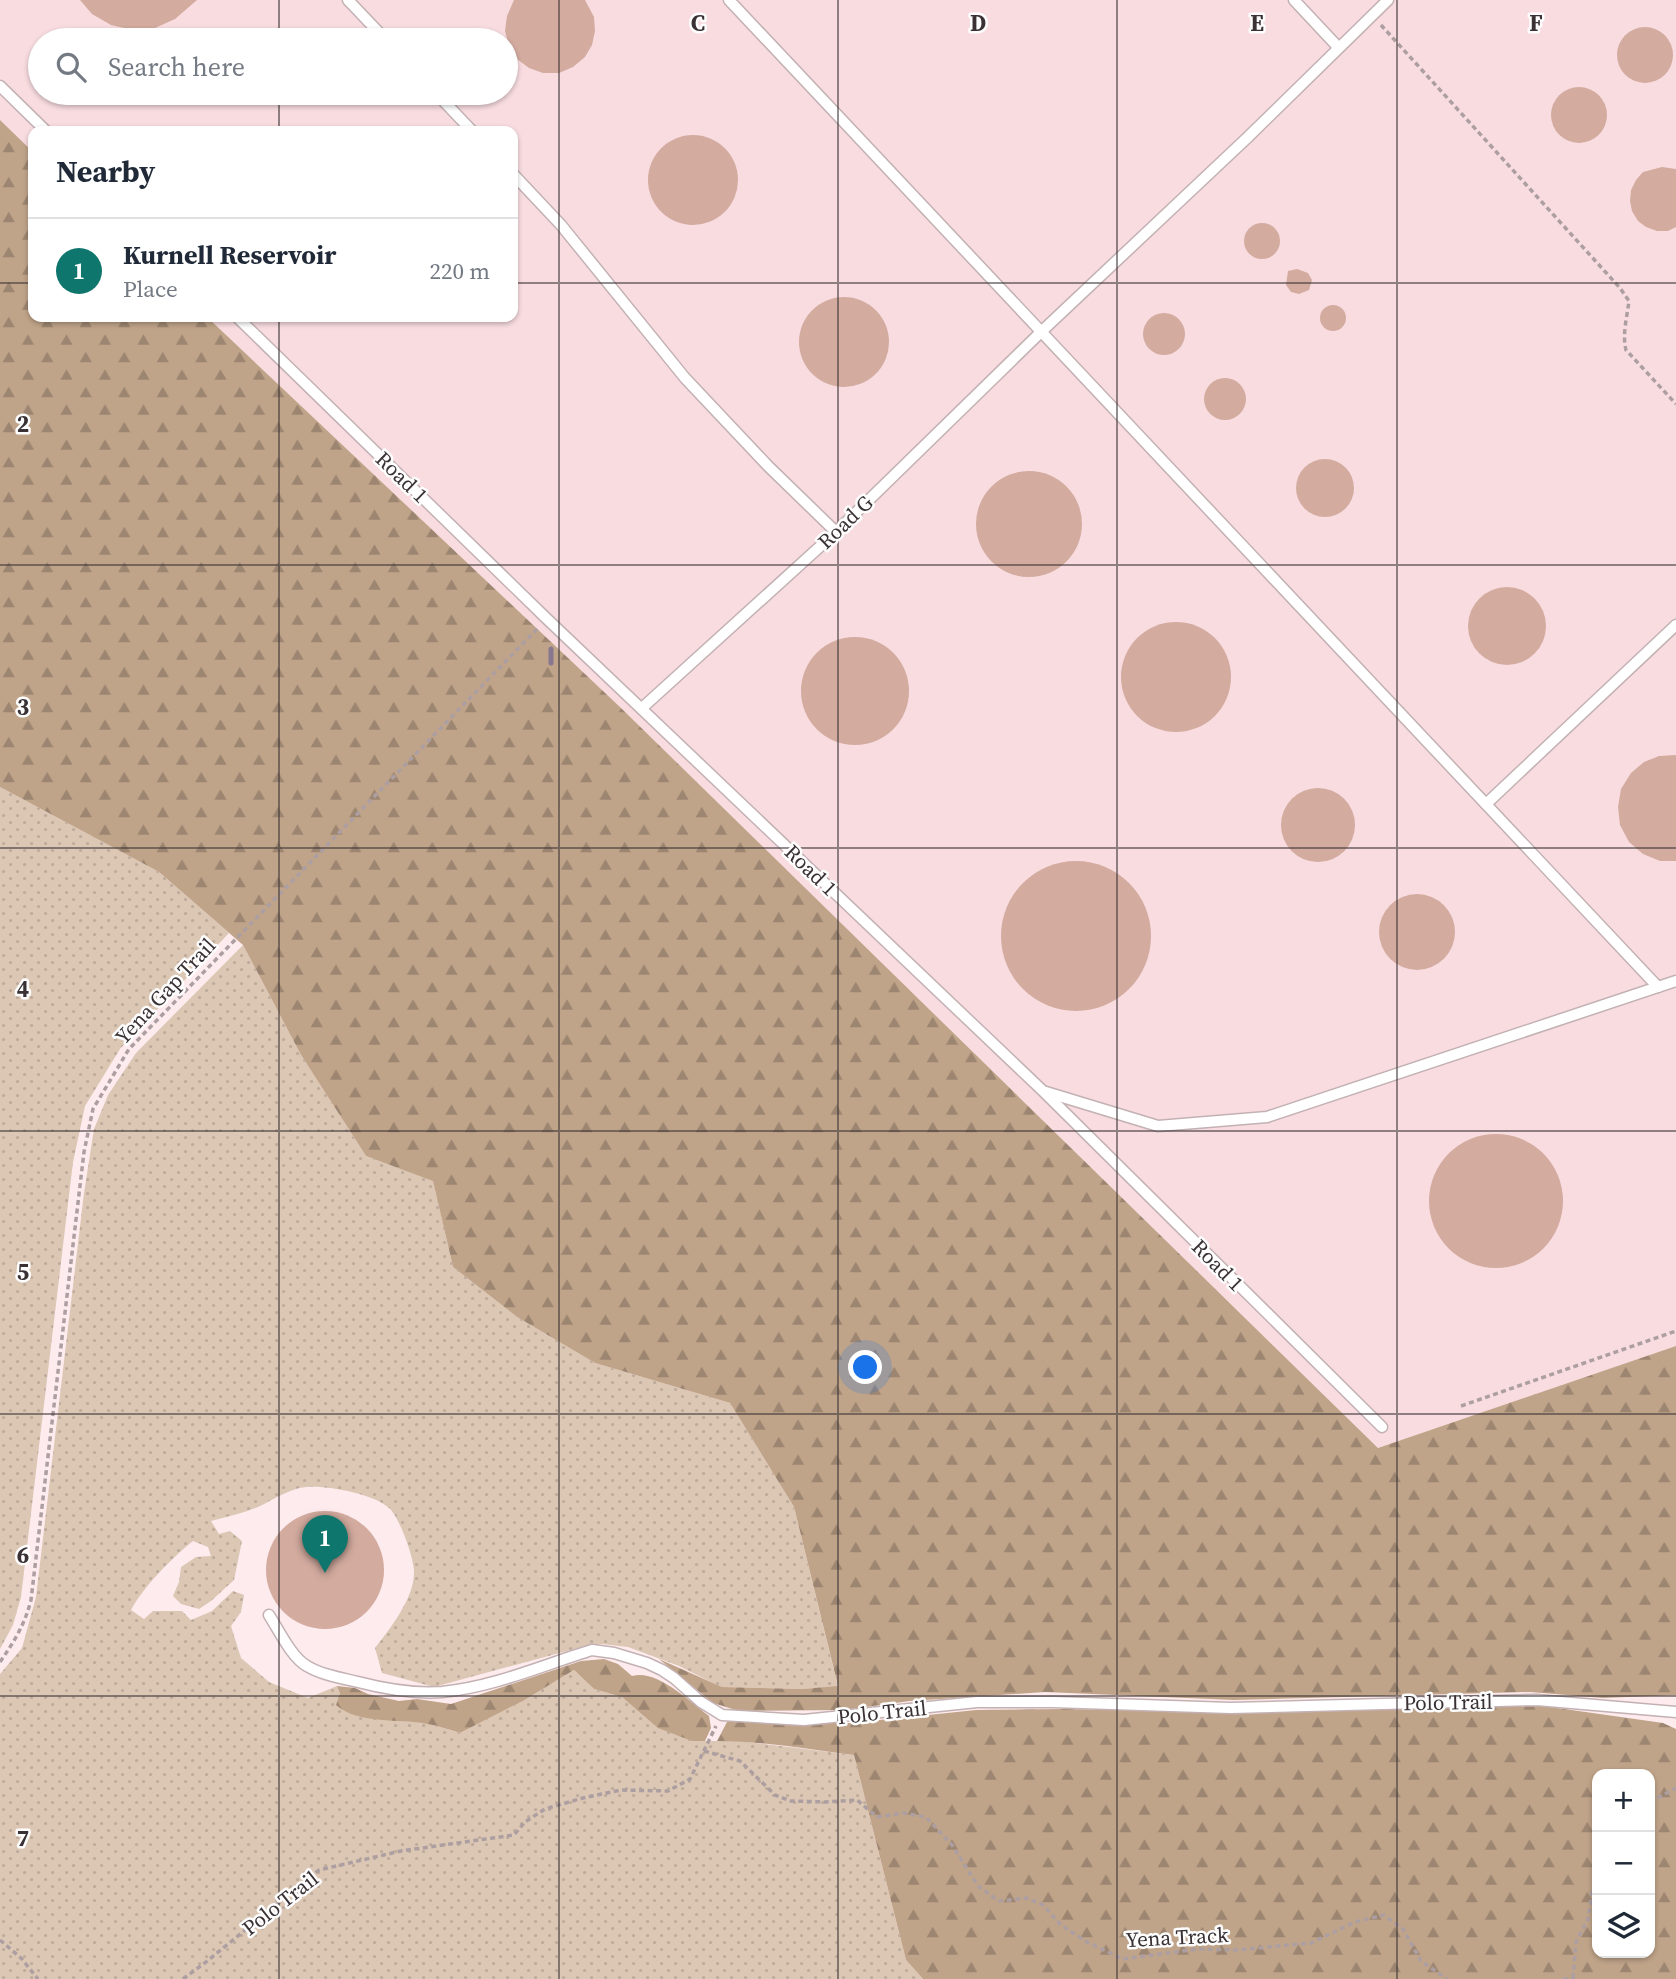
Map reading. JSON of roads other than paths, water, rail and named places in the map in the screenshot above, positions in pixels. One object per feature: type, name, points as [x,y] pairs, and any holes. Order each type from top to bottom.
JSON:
[{"type":"lane","points":[[348,0],[375,28]]},
{"type":"lane","points":[[729,0],[1658,987]]},
{"type":"lane","points":[[1294,0],[1338,47]]},
{"type":"lane","name":"Road G","points":[[642,708],[836,532],[1388,0]]},
{"type":"lane","points":[[0,86],[41,126]]},
{"type":"lane","points":[[447,105],[467,126]]},
{"type":"lane","points":[[518,179],[561,225],[685,378],[768,466],[836,532]]},
{"type":"lane","name":"Road 1","points":[[242,322],[546,618],[1043,1091],[1382,1427]]},
{"type":"lane","points":[[1486,804],[1676,625]]},
{"type":"lane","points":[[1043,1091],[1158,1126],[1267,1117],[1676,981]]},
{"type":"lane","name":"Polo Trail","points":[[269,1615],[298,1660],[306,1666],[364,1684],[408,1691],[443,1692],[493,1681],[592,1650],[604,1651],[647,1662],[662,1670],[722,1715],[804,1720],[977,1702],[1230,1708],[1537,1700],[1676,1712]]},
{"type":"waterway","points":[[551,649],[551,663]]},
{"type":"place","name":"Kurnell Reservoir","points":[[325,1573]]}]
